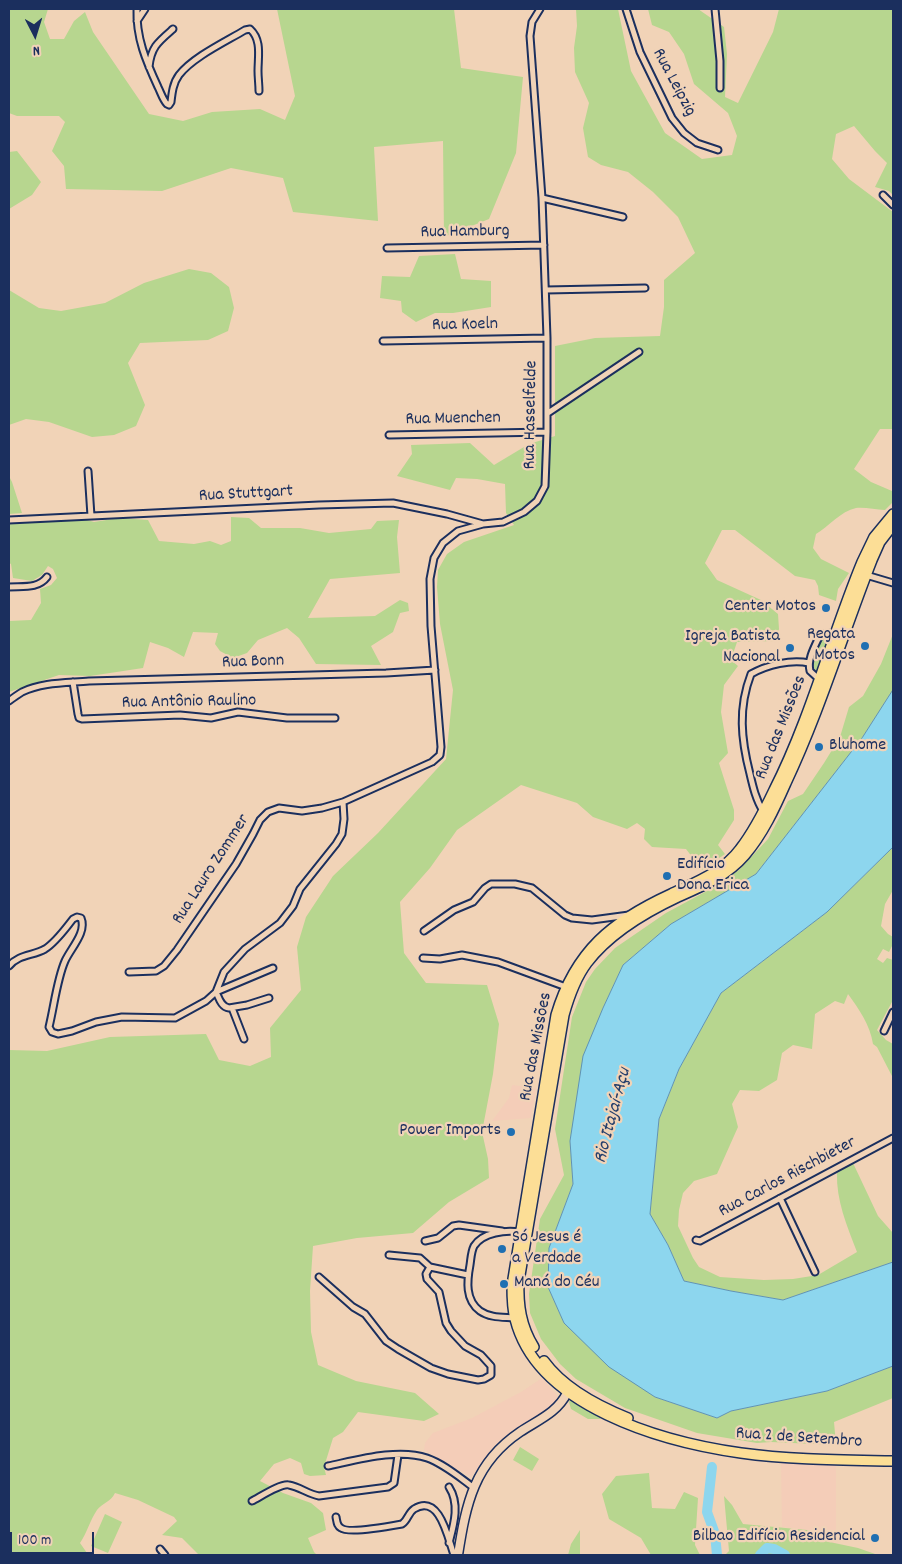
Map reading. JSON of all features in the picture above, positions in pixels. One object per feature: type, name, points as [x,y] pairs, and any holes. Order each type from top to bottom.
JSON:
[{"type":"main road","name":"Rua das Missões","points":[[569,1390],[547,1366],[532,1344],[522,1322],[518,1295],[564,1015],[568,1001],[582,971],[592,956],[607,942],[655,909],[715,880],[745,855],[761,832],[806,740],[823,682],[866,554],[874,537],[893,514]]},
{"type":"main road","name":"Rua das Missões","points":[[839,636],[876,549],[893,525]]},
{"type":"main road","name":"Rua das Missões","points":[[704,1444],[657,1434],[609,1412],[550,1378],[522,1338],[514,1318],[512,1285],[520,1232],[556,1015],[566,987],[576,967],[594,944],[634,914],[670,894],[703,879],[726,864],[739,851],[764,812],[823,682]]},
{"type":"main road","name":"Rua 2 de Setembro","points":[[704,1444],[763,1450],[893,1456]]},
{"type":"main road","name":"Rua 2 de Setembro","points":[[704,1444],[762,1455],[893,1461]]},
{"type":"street","points":[[137,9],[139,39],[164,102],[169,105],[175,82],[180,74],[194,61],[245,30],[250,30],[255,34],[260,50],[259,91]]},
{"type":"street","points":[[137,22],[145,9]]},
{"type":"street","name":"Rua Hasselfelde","points":[[440,755],[441,747],[431,626],[430,579],[434,558],[443,543],[458,531],[483,524],[503,522],[524,512],[537,500],[545,486],[548,413],[546,290],[542,198],[530,36],[532,22],[540,9]]},
{"type":"street","name":"Rua Leipzig","points":[[626,9],[640,52],[672,118],[684,133],[697,143],[718,150]]},
{"type":"street","points":[[715,9],[720,60],[720,88]]},
{"type":"street","points":[[149,68],[150,55],[157,44],[173,29]]},
{"type":"street","points":[[883,195],[893,205]]},
{"type":"street","points":[[542,198],[623,217]]},
{"type":"street","name":"Rua Hamburg","points":[[387,248],[544,245]]},
{"type":"street","points":[[546,290],[645,288]]},
{"type":"street","name":"Rua Koeln","points":[[383,341],[547,338]]},
{"type":"street","points":[[548,413],[639,352]]},
{"type":"street","name":"Rua Muenchen","points":[[389,435],[547,432]]},
{"type":"street","points":[[88,471],[90,516]]},
{"type":"street","name":"Rua Stuttgart","points":[[9,520],[393,503],[447,514],[483,524]]},
{"type":"street","points":[[866,575],[893,583]]},
{"type":"street","points":[[9,587],[37,585],[42,583],[47,577]]},
{"type":"street","points":[[823,682],[810,671],[809,663],[820,635],[828,633],[839,636]]},
{"type":"street","points":[[764,812],[755,793],[742,736],[741,717],[747,686],[751,674],[760,669],[777,665],[809,663]]},
{"type":"street","name":"Rua Bonn","points":[[9,701],[21,693],[36,687],[73,682],[435,670]]},
{"type":"street","name":"Rua Antônio Raulino","points":[[73,682],[78,714],[79,718],[82,719],[180,715],[211,718],[238,712],[287,718],[335,718]]},
{"type":"street","name":"Rua Lauro Zommer","points":[[128,972],[156,972],[164,966],[183,942],[236,864],[260,820],[268,812],[279,808],[302,810],[322,808],[343,802],[432,762],[440,755]]},
{"type":"street","points":[[269,998],[226,1008],[220,1002],[216,992],[224,972],[245,949],[280,923],[293,906],[300,889],[336,844],[342,834],[344,819],[343,802]]},
{"type":"street","points":[[424,931],[454,910],[474,902],[485,888],[491,884],[515,884],[532,888],[565,915],[572,918],[592,920],[634,914]]},
{"type":"street","points":[[9,966],[24,955],[44,950],[50,946],[73,919],[81,918],[83,923],[81,932],[63,966],[50,1027],[52,1032],[58,1034],[96,1022],[122,1018],[175,1018],[206,1001],[216,992],[273,968]]},
{"type":"street","points":[[423,958],[440,959],[462,956],[498,962],[566,987]]},
{"type":"street","points":[[232,1008],[244,1039]]},
{"type":"street","points":[[884,1031],[893,1012]]},
{"type":"street","name":"Rua Carlos Rischbieter","points":[[696,1240],[700,1241],[893,1138]]},
{"type":"street","points":[[780,1198],[816,1272]]},
{"type":"street","points":[[425,1241],[438,1238],[453,1226],[459,1225],[520,1232]]},
{"type":"street","points":[[502,1231],[481,1240],[475,1246],[468,1275],[469,1295],[474,1306],[487,1314],[514,1318]]},
{"type":"street","points":[[389,1255],[420,1258],[430,1267],[468,1275]]},
{"type":"street","points":[[319,1276],[345,1301],[364,1314],[386,1341],[398,1349],[431,1368],[448,1374],[478,1380],[488,1378],[491,1375],[491,1366],[481,1355],[465,1346],[446,1322],[439,1292],[427,1278],[426,1274],[430,1267]]},
{"type":"street","points":[[456,1555],[473,1487],[478,1478],[496,1452],[561,1404],[569,1390]]},
{"type":"street","points":[[328,1466],[373,1456],[398,1455],[427,1458],[446,1468],[473,1487]]},
{"type":"street","points":[[252,1501],[282,1485],[288,1484],[319,1496],[388,1487],[394,1483],[398,1455]]},
{"type":"street","points":[[449,1487],[454,1494],[456,1503],[450,1543]]},
{"type":"street","points":[[336,1518],[340,1528],[345,1530],[372,1528],[402,1524],[406,1522],[412,1510],[420,1506],[432,1507],[438,1513],[456,1555]]},
{"type":"street","points":[[160,1549],[165,1555]]},
{"type":"shaded area","points":[[512,1085],[536,1088],[531,1118],[492,1121],[509,1098]]},
{"type":"shaded area","points":[[542,1378],[557,1395],[556,1405],[512,1431],[495,1445],[471,1477],[424,1450],[425,1443],[433,1433],[472,1418],[521,1392]]},
{"type":"shaded area","points":[[781,1461],[836,1465],[836,1544],[820,1540],[807,1530],[782,1527]]},
{"type":"green space","points":[[9,9],[48,9],[44,22],[50,39],[64,39],[74,21],[85,12],[93,32],[149,114],[183,121],[212,112],[260,109],[285,120],[295,96],[277,9],[454,9],[461,68],[523,77],[516,153],[489,219],[444,237],[443,141],[374,147],[378,221],[293,212],[283,178],[231,168],[162,191],[66,189],[64,166],[52,151],[65,122],[59,116],[17,116],[9,113]]},
{"type":"green space","points":[[576,9],[618,9],[631,71],[665,133],[702,159],[732,155],[737,136],[728,113],[694,84],[684,54],[669,32],[652,25],[648,9],[698,9],[724,27],[727,54],[725,97],[738,103],[773,32],[779,9],[893,9],[893,195],[889,191],[875,187],[887,163],[854,126],[836,134],[832,159],[849,179],[893,212],[893,429],[880,429],[854,469],[871,482],[892,491],[893,502],[885,510],[856,508],[850,510],[816,534],[813,548],[821,559],[849,573],[838,589],[836,601],[819,595],[815,580],[795,576],[735,530],[722,530],[705,563],[717,580],[761,600],[778,614],[779,629],[776,641],[737,642],[731,660],[738,666],[724,685],[721,712],[728,753],[719,763],[734,810],[734,820],[718,845],[725,854],[702,870],[686,849],[652,847],[644,839],[645,829],[637,823],[627,829],[593,817],[577,803],[521,785],[457,830],[430,868],[400,902],[404,953],[426,983],[487,985],[499,1024],[493,1074],[482,1132],[488,1159],[489,1178],[449,1202],[413,1233],[357,1238],[313,1246],[310,1291],[311,1332],[318,1365],[356,1381],[415,1393],[439,1414],[424,1421],[358,1412],[343,1432],[333,1438],[324,1467],[326,1475],[310,1476],[304,1474],[301,1463],[290,1458],[274,1464],[260,1481],[283,1493],[311,1503],[323,1513],[326,1530],[308,1538],[317,1555],[199,1555],[182,1538],[162,1535],[177,1521],[174,1517],[138,1500],[115,1493],[97,1510],[80,1543],[87,1553],[91,1555],[9,1555],[9,1050],[47,1051],[110,1037],[206,1034],[219,1060],[250,1066],[271,1057],[270,1028],[301,990],[297,947],[306,917],[333,876],[378,833],[446,759],[453,690],[440,624],[437,587],[438,570],[447,554],[464,542],[514,525],[506,513],[505,484],[477,479],[456,478],[450,490],[397,476],[412,454],[411,445],[470,443],[494,465],[529,444],[555,436],[555,346],[595,338],[660,336],[664,307],[664,280],[695,253],[678,217],[653,192],[628,172],[601,165],[588,157],[583,128],[589,103],[575,72]]},
{"type":"green space","points":[[17,151],[41,182],[32,195],[9,209],[9,152]]},
{"type":"green space","points":[[455,254],[461,279],[491,281],[491,307],[453,313],[435,313],[416,322],[402,312],[401,301],[380,298],[382,276],[410,277],[419,256]]},
{"type":"green space","points":[[189,269],[211,273],[229,287],[234,308],[228,331],[208,340],[140,343],[128,363],[145,405],[136,426],[114,435],[92,437],[49,422],[26,419],[9,425],[9,290],[39,308],[61,311],[105,303],[144,283]]},
{"type":"green space","points":[[9,476],[12,482],[22,513],[9,514]]},
{"type":"green space","points":[[231,517],[249,518],[261,528],[300,528],[329,533],[371,529],[377,521],[399,520],[397,537],[400,573],[330,579],[308,618],[375,616],[400,600],[408,603],[409,611],[400,613],[393,632],[371,646],[381,665],[316,664],[299,638],[287,628],[258,640],[247,653],[233,658],[220,651],[215,644],[218,633],[193,632],[184,657],[168,648],[150,642],[143,668],[90,676],[59,675],[9,692],[9,621],[31,620],[41,603],[40,589],[51,585],[57,578],[53,569],[48,566],[42,575],[32,581],[13,578],[11,564],[9,563],[9,523],[46,522],[80,518],[94,522],[119,518],[148,520],[159,541],[194,544],[210,541],[221,545],[231,541]]},
{"type":"green space","points":[[893,634],[893,690],[862,738],[756,874],[671,924],[623,965],[603,1008],[570,1141],[573,1184],[549,1248],[548,1287],[564,1323],[655,1397],[717,1418],[731,1411],[827,1391],[893,1366],[893,1398],[834,1422],[836,1445],[757,1443],[697,1433],[625,1408],[576,1379],[560,1364],[541,1339],[530,1313],[529,1294],[540,1219],[564,1175],[555,1129],[572,1017],[586,982],[595,969],[615,948],[666,913],[718,885],[739,870],[768,839],[788,801],[803,794],[840,737],[849,707],[863,696],[881,664]]},
{"type":"green space","points":[[822,638],[830,639],[817,672],[812,663]]},
{"type":"green space","points":[[893,847],[893,890],[885,904],[881,926],[893,937],[893,944],[889,952],[883,949],[877,959],[883,963],[887,958],[893,960],[893,1000],[877,1030],[886,1040],[893,1044],[893,1078],[877,1047],[873,1044],[864,1018],[848,994],[844,1004],[835,1001],[815,1014],[812,1049],[793,1045],[782,1053],[777,1080],[759,1091],[740,1090],[732,1104],[738,1127],[717,1174],[694,1181],[683,1193],[678,1226],[699,1267],[720,1277],[764,1280],[793,1279],[818,1275],[857,1252],[843,1213],[837,1183],[837,1173],[853,1163],[878,1216],[893,1233],[893,1262],[783,1300],[684,1281],[668,1245],[650,1214],[659,1119],[679,1069],[721,993],[827,912]]},
{"type":"green space","points":[[571,1398],[602,1416],[600,1419],[588,1419],[571,1409],[569,1402]]},
{"type":"green space","points":[[520,1447],[539,1459],[532,1471],[513,1460]]},
{"type":"green space","points":[[649,1473],[652,1508],[675,1509],[684,1492],[698,1498],[695,1545],[700,1555],[651,1555],[641,1538],[609,1519],[602,1494],[616,1476]]},
{"type":"green space","points":[[724,1496],[732,1505],[743,1524],[807,1530],[820,1540],[858,1548],[878,1555],[725,1555],[729,1551]]},
{"type":"green space","points":[[105,1514],[122,1522],[108,1553],[91,1546]]},
{"type":"green space","points":[[580,1530],[580,1555],[568,1555],[571,1544]]},
{"type":"water","name":"Rio Itajaí-Açu","points":[[893,690],[893,847],[827,912],[721,993],[679,1069],[659,1119],[650,1214],[668,1245],[684,1281],[731,1291],[783,1300],[893,1262],[893,1366],[827,1391],[731,1411],[717,1418],[655,1397],[609,1367],[564,1323],[548,1287],[549,1248],[573,1184],[570,1141],[583,1056],[623,965],[671,924],[756,874],[862,738]]},
{"type":"waterway","points":[[712,1467],[707,1512],[715,1534],[717,1555]]},
{"type":"waterway","points":[[760,1555],[767,1548],[774,1549],[785,1555]]},
{"type":"place","name":"Center Motos","points":[[826,608]]},
{"type":"place","name":"Regata Motos","points":[[865,646]]},
{"type":"place","name":"Igreja Batista Nacional","points":[[790,648]]},
{"type":"place","name":"Bluhome","points":[[819,747]]},
{"type":"place","name":"Edifício Dona Erica","points":[[667,876]]},
{"type":"place","name":"Power Imports","points":[[511,1132]]},
{"type":"place","name":"Só Jesus é a Verdade","points":[[502,1249]]},
{"type":"place","name":"Maná do Céu","points":[[504,1284]]},
{"type":"place","name":"Bilbao Edifício Residencial","points":[[875,1538]]}]
